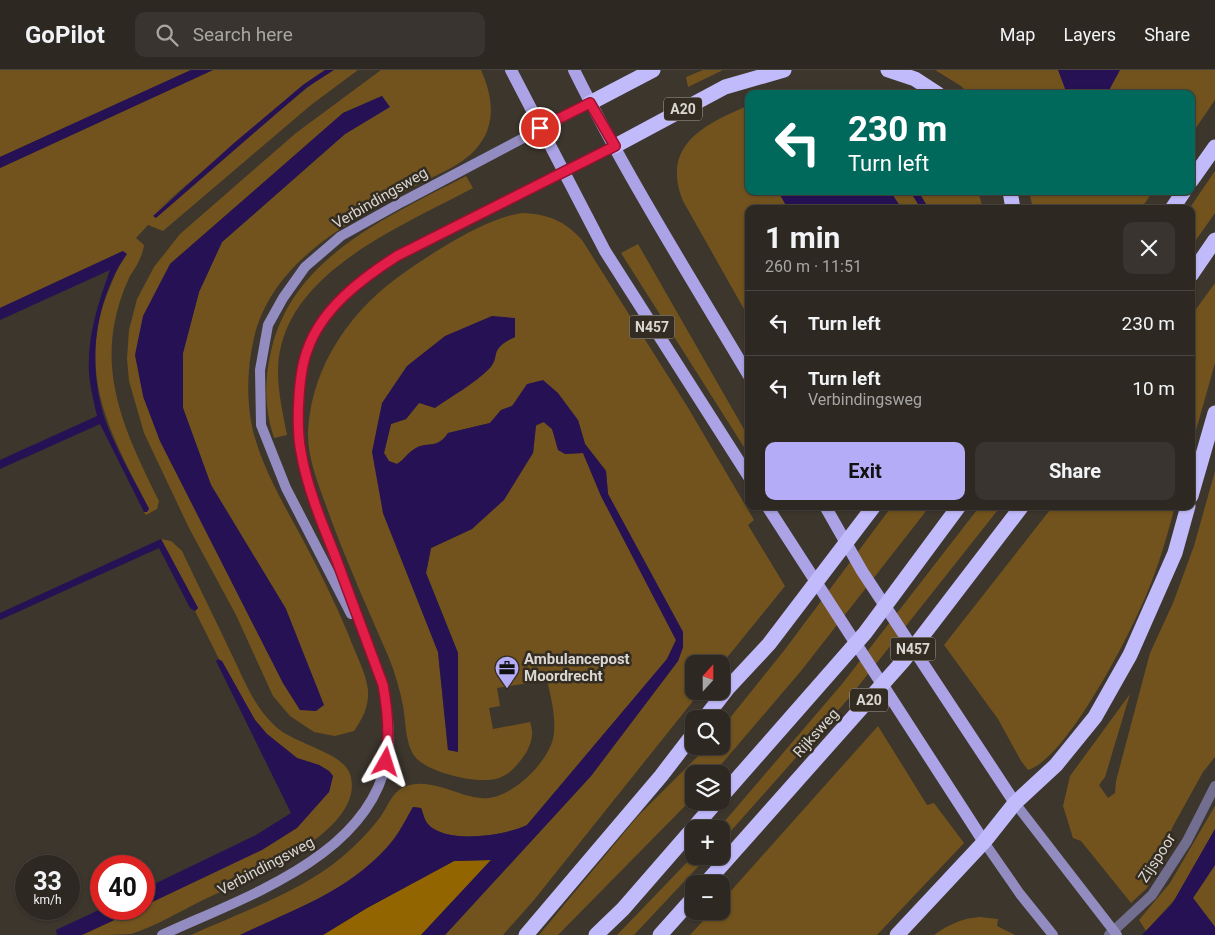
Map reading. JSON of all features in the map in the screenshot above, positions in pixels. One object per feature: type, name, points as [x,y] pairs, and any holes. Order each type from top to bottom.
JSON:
[{"type":"highway","points":[[590,103],[653,70]]},
{"type":"highway","name":"A20","points":[[615,146],[725,87],[784,70]]},
{"type":"highway","points":[[888,70],[915,79],[932,90]]},
{"type":"highway","points":[[1195,175],[1215,147]]},
{"type":"highway","points":[[1195,269],[1215,240]]},
{"type":"highway","points":[[1195,482],[1215,413]]},
{"type":"highway","points":[[711,710],[768,644],[871,510]]},
{"type":"highway","name":"Rijksweg","points":[[730,787],[865,633],[956,510]]},
{"type":"highway","name":"Rijksweg","points":[[713,875],[904,660],[1019,510]]},
{"type":"highway","points":[[897,935],[984,842],[1015,803],[1056,765],[1095,717],[1130,655],[1175,553],[1187,510]]},
{"type":"highway","points":[[526,935],[661,776],[685,745]]},
{"type":"highway","points":[[596,935],[623,909],[709,810]]},
{"type":"highway","points":[[660,935],[685,907]]},
{"type":"main road","name":"N457","points":[[511,70],[605,251],[745,471]]},
{"type":"main road","points":[[574,70],[590,103],[745,369]]},
{"type":"main road","name":"N457","points":[[770,510],[984,842]]},
{"type":"main road","name":"N457","points":[[827,510],[862,570],[1015,803]]},
{"type":"street","name":"Verbindingsweg","points":[[374,660],[286,488],[261,425],[260,370],[268,325],[282,298],[305,267],[341,236],[540,128],[590,103]]},
{"type":"street","name":"Verbindingsweg","points":[[162,935],[266,887],[300,869],[330,848],[353,826],[371,801],[382,778],[389,742],[387,708],[383,685],[315,504],[301,451],[299,382],[307,350],[319,328],[339,301],[362,278],[397,256],[615,146]]},
{"type":"street","name":"Zijspoor","points":[[1109,935],[1152,895],[1187,841],[1215,786]]},
{"type":"street","name":"N457","points":[[1015,803],[1117,935]]},
{"type":"street","name":"N457","points":[[984,842],[1053,935]]},
{"type":"shaded area","points":[[0,70],[191,70],[0,157]]},
{"type":"shaded area","points":[[191,70],[213,70],[0,168],[0,157]]},
{"type":"shaded area","points":[[213,70],[325,70],[303,85],[155,212],[323,75],[334,70],[358,70],[311,105],[163,231],[148,225],[136,238],[144,245],[141,258],[130,276],[117,311],[112,341],[112,365],[115,388],[128,434],[159,501],[157,509],[146,515],[144,512],[149,509],[114,437],[105,413],[95,363],[96,337],[102,309],[123,251],[0,308],[0,168]]},
{"type":"shaded area","points":[[325,70],[334,70],[306,88],[156,218],[153,216],[234,143],[303,85]]},
{"type":"shaded area","points":[[381,70],[481,70],[488,90],[491,111],[490,121],[483,140],[476,149],[457,164],[369,211],[320,244],[298,263],[279,285],[264,310],[254,338],[250,361],[248,396],[257,445],[274,486],[315,562],[344,623],[367,683],[368,701],[365,712],[354,731],[335,736],[314,732],[290,716],[273,696],[236,615],[189,528],[144,433],[129,381],[127,359],[129,330],[137,299],[154,267],[180,234],[296,133]],"holes":[[[382,96],[389,107],[345,134],[222,242],[199,292],[183,353],[183,408],[211,485],[286,609],[300,710],[283,683],[160,441],[143,396],[170,264],[343,113]]]},
{"type":"shaded area","points":[[703,70],[723,70],[688,87],[686,77]]},
{"type":"shaded area","points":[[935,70],[1215,70],[1215,100],[1195,129],[1195,90],[965,90]]},
{"type":"shaded area","points":[[1058,70],[1120,70],[1109,90],[1066,90]]},
{"type":"shaded area","points":[[382,96],[390,107],[345,134],[222,242],[199,292],[183,353],[183,408],[211,485],[286,609],[324,705],[316,711],[300,710],[283,683],[160,441],[143,396],[135,355],[143,316],[170,264],[343,113]]},
{"type":"shaded area","points":[[745,107],[745,195],[780,195],[786,205],[745,205],[745,311],[683,201],[677,181],[678,165],[682,151],[691,139],[717,120]]},
{"type":"shaded area","points":[[1215,171],[1215,213],[1195,241],[1195,205],[1192,205]]},
{"type":"shaded area","points":[[466,176],[473,188],[380,237],[349,258],[321,281],[299,307],[284,337],[278,371],[287,435],[274,438],[267,408],[268,366],[281,322],[297,292],[319,267],[345,245],[404,208]]},
{"type":"shaded area","points":[[780,195],[893,195],[899,205],[786,205]]},
{"type":"shaded area","points":[[893,195],[979,195],[982,205],[899,205]]},
{"type":"shaded area","points":[[1030,195],[1150,195],[1144,205],[1032,205]]},
{"type":"shaded area","points":[[523,213],[540,215],[562,223],[582,240],[687,406],[745,505],[745,510],[748,510],[754,520],[748,525],[785,586],[729,655],[685,655],[685,700],[694,700],[534,900],[503,935],[445,935],[591,776],[678,661],[683,647],[683,632],[608,494],[606,471],[585,444],[578,420],[512,406],[501,410],[490,423],[448,433],[436,443],[413,450],[397,464],[388,461],[384,453],[391,424],[406,419],[419,403],[491,367],[498,349],[505,342],[515,337],[515,318],[382,403],[383,513],[438,652],[448,750],[458,751],[458,653],[426,573],[431,548],[472,529],[533,453],[536,426],[543,422],[552,429],[565,454],[583,453],[601,496],[676,640],[667,659],[527,825],[490,835],[460,836],[447,834],[435,830],[425,820],[421,808],[413,807],[395,839],[377,859],[352,880],[321,898],[240,935],[191,935],[290,891],[326,869],[363,838],[400,789],[413,784],[423,784],[433,785],[472,797],[492,797],[514,788],[525,779],[543,760],[549,749],[553,739],[554,725],[547,680],[497,688],[500,706],[489,708],[493,729],[530,722],[532,730],[531,742],[526,753],[507,774],[490,780],[468,779],[443,773],[416,758],[412,753],[408,740],[402,700],[389,658],[335,530],[314,472],[309,451],[308,431],[311,406],[318,382],[327,360],[353,319],[370,301],[408,270],[448,244],[494,221]]},
{"type":"shaded area","points":[[638,244],[745,431],[745,449],[621,253]]},
{"type":"shaded area","points":[[123,251],[127,254],[115,273],[106,294],[100,317],[95,363],[97,386],[109,430],[149,509],[147,512],[144,512],[100,424],[0,469],[0,460],[97,416],[90,378],[90,346],[98,308],[110,270],[0,320],[0,308]]},
{"type":"shaded area","points":[[1215,283],[1215,363],[1195,434],[1195,310]]},
{"type":"shaded area","points":[[492,316],[515,318],[515,337],[501,345],[496,353],[493,364],[470,385],[435,408],[419,403],[406,419],[391,424],[384,453],[389,461],[397,464],[413,450],[421,446],[440,442],[448,433],[490,423],[501,410],[512,406],[527,384],[543,380],[558,393],[578,420],[585,444],[606,471],[608,494],[683,632],[683,647],[678,661],[591,776],[445,935],[421,935],[491,860],[454,861],[367,908],[323,935],[240,935],[322,896],[360,872],[393,840],[413,807],[421,808],[425,820],[435,830],[447,834],[460,836],[490,835],[527,825],[667,659],[676,640],[601,496],[583,453],[565,454],[558,450],[552,429],[544,422],[536,425],[533,453],[504,500],[472,529],[431,548],[426,573],[458,653],[458,752],[448,750],[438,652],[383,513],[372,452],[382,403],[407,366],[445,336]]},
{"type":"shaded area","points":[[1215,471],[1215,757],[1203,772],[1172,828],[1160,863],[1147,888],[1131,903],[1081,841],[1073,838],[1063,806],[1070,776],[1130,694],[1105,777],[1099,785],[1108,798],[1115,793],[1116,781],[1150,653],[1173,603],[1194,546]]},
{"type":"shaded area","points":[[889,510],[927,510],[801,671],[730,754],[730,718],[786,648]]},
{"type":"shaded area","points":[[977,510],[998,510],[849,698],[730,832],[730,820],[726,820],[842,684]]},
{"type":"shaded area","points":[[1050,510],[1174,510],[1150,586],[1107,674],[1059,746],[1043,761],[1028,770],[998,719],[944,645]]},
{"type":"shaded area","points":[[161,539],[171,541],[182,551],[254,700],[273,724],[282,731],[337,759],[345,766],[350,774],[351,795],[340,816],[321,835],[297,853],[269,868],[140,931],[131,934],[82,935],[114,920],[155,920],[155,899],[329,792],[333,776],[329,771],[319,765],[297,758],[267,734],[255,720],[219,659],[195,611],[198,608]]},
{"type":"shaded area","points":[[161,539],[198,608],[195,611],[190,608],[159,548],[0,620],[0,613]]},
{"type":"shaded area","points":[[218,659],[222,661],[255,720],[267,734],[297,758],[319,765],[329,771],[333,776],[329,792],[297,828],[262,850],[155,901],[155,884],[256,835],[291,813],[216,661]]},
{"type":"shaded area","points":[[878,726],[927,805],[934,803],[964,843],[877,935],[690,935],[704,920],[730,920],[730,892]]},
{"type":"shaded area","points":[[699,755],[729,755],[721,765],[689,765]]},
{"type":"shaded area","points":[[685,769],[685,806],[558,935],[539,935],[638,816]]},
{"type":"shaded area","points":[[1215,806],[1215,829],[1176,898],[1146,931],[1139,920],[1170,883]]},
{"type":"shaded area","points":[[1215,829],[1215,865],[1193,898],[1215,927],[1215,935],[1142,935],[1172,904]]},
{"type":"shaded area","points":[[491,860],[421,935],[323,935],[367,908],[454,861]]},
{"type":"shaded area","points":[[685,864],[700,865],[690,875],[685,875],[685,881],[634,935],[617,935]]},
{"type":"shaded area","points":[[1215,865],[1215,927],[1193,898]]},
{"type":"shaded area","points":[[90,914],[90,920],[114,920],[82,935],[57,935],[56,930]]},
{"type":"shaded area","points":[[980,917],[998,919],[997,926],[1015,935],[934,935],[956,923]]},
{"type":"waterway","points":[[916,195],[923,205]]},
{"type":"place","name":"Ambulancepost Moordrecht","points":[[507,689]]},
{"type":"route","points":[[386,762],[389,742],[388,716],[383,685],[315,504],[301,451],[299,382],[307,350],[319,328],[339,301],[362,278],[397,256],[485,210],[615,146],[590,103],[540,128]]}]
